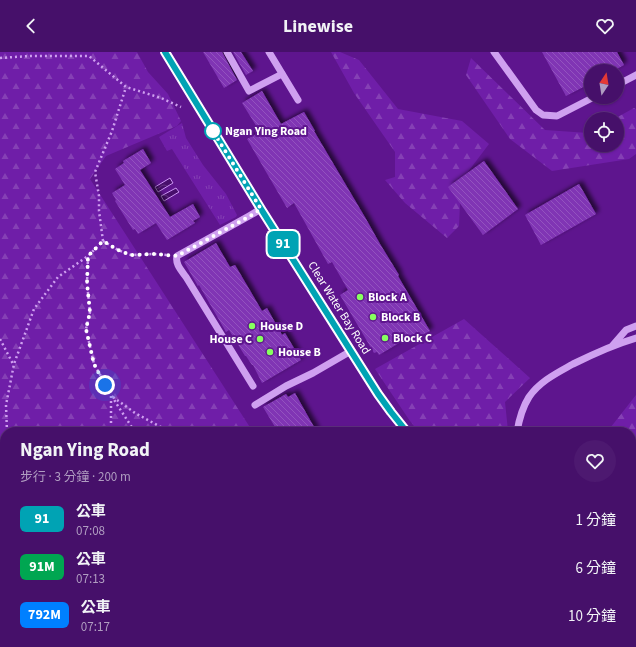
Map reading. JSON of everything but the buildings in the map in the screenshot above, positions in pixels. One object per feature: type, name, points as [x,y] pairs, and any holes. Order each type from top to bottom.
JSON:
[{"type":"main road","name":"Clear Water Bay Road","points":[[165,52],[351,352],[378,394],[403,427]]},
{"type":"street","points":[[227,52],[249,92],[282,74]]},
{"type":"street","points":[[269,52],[298,100]]},
{"type":"street","points":[[494,52],[536,110],[543,116],[557,116],[584,102]]},
{"type":"street","points":[[624,81],[636,75]]},
{"type":"street","points":[[253,386],[176,260],[177,256],[261,209]]},
{"type":"street","points":[[613,345],[626,330],[636,326]]},
{"type":"street","points":[[518,427],[523,408],[541,384],[560,371],[595,353],[613,345],[636,338]]},
{"type":"street","points":[[256,405],[286,386],[351,352]]},
{"type":"path","points":[[78,52],[82,56]]},
{"type":"path","points":[[0,58],[30,56],[82,56],[90,54],[126,86],[182,107]]},
{"type":"path","points":[[103,241],[99,211],[99,196],[95,172],[112,131],[126,86]]},
{"type":"path","points":[[103,241],[118,250],[131,255],[154,254],[177,256]]},
{"type":"path","points":[[7,427],[6,405],[14,364],[34,309],[58,277],[88,256],[103,241]]},
{"type":"path","points":[[88,256],[87,283],[90,312],[86,329],[94,364],[111,396],[132,427]]},
{"type":"path","points":[[0,339],[14,364]]},
{"type":"path","points":[[111,396],[111,427]]},
{"type":"path","points":[[111,396],[135,413],[161,427]]},
{"type":"green space","points":[[0,52],[137,52],[148,72],[168,94],[181,121],[177,126],[106,156],[90,179],[250,427],[0,427]]},
{"type":"green space","points":[[331,52],[340,52],[359,60],[398,109],[462,121],[489,144],[461,181],[459,226],[447,238],[405,203],[385,180],[395,177],[395,152],[354,93]]},
{"type":"green space","points":[[471,58],[545,130],[584,133],[584,152],[624,152],[624,114],[634,108],[636,109],[636,154],[629,159],[552,171],[510,139],[466,75]]},
{"type":"green space","points":[[182,123],[186,138],[203,165],[226,194],[237,215],[236,217],[220,225],[172,149],[167,151],[159,137]]},
{"type":"green space","points":[[464,319],[530,378],[505,402],[508,427],[415,427],[375,369]]},
{"type":"green space","points":[[636,395],[636,427],[611,427]]},
{"type":"water","points":[[170,178],[173,183],[158,192],[155,187]]},
{"type":"water","points":[[176,188],[179,192],[164,201],[161,196]]},
{"type":"bus line","name":"91","points":[[165,52],[218,140],[378,394],[403,427]]},
{"type":"place","name":"Ngan Ying Road","points":[[213,131]]},
{"type":"place","name":"Block A","points":[[360,297]]},
{"type":"place","name":"Block B","points":[[373,317]]},
{"type":"place","name":"House D","points":[[252,326]]},
{"type":"place","name":"Block C","points":[[385,338]]},
{"type":"place","name":"House C","points":[[260,339]]},
{"type":"place","name":"House B","points":[[270,352]]},
{"type":"route","points":[[105,385],[94,364],[86,329],[90,312],[87,283],[88,256],[103,241],[118,250],[131,255],[154,254],[177,256],[261,209],[211,128],[213,131]]}]
